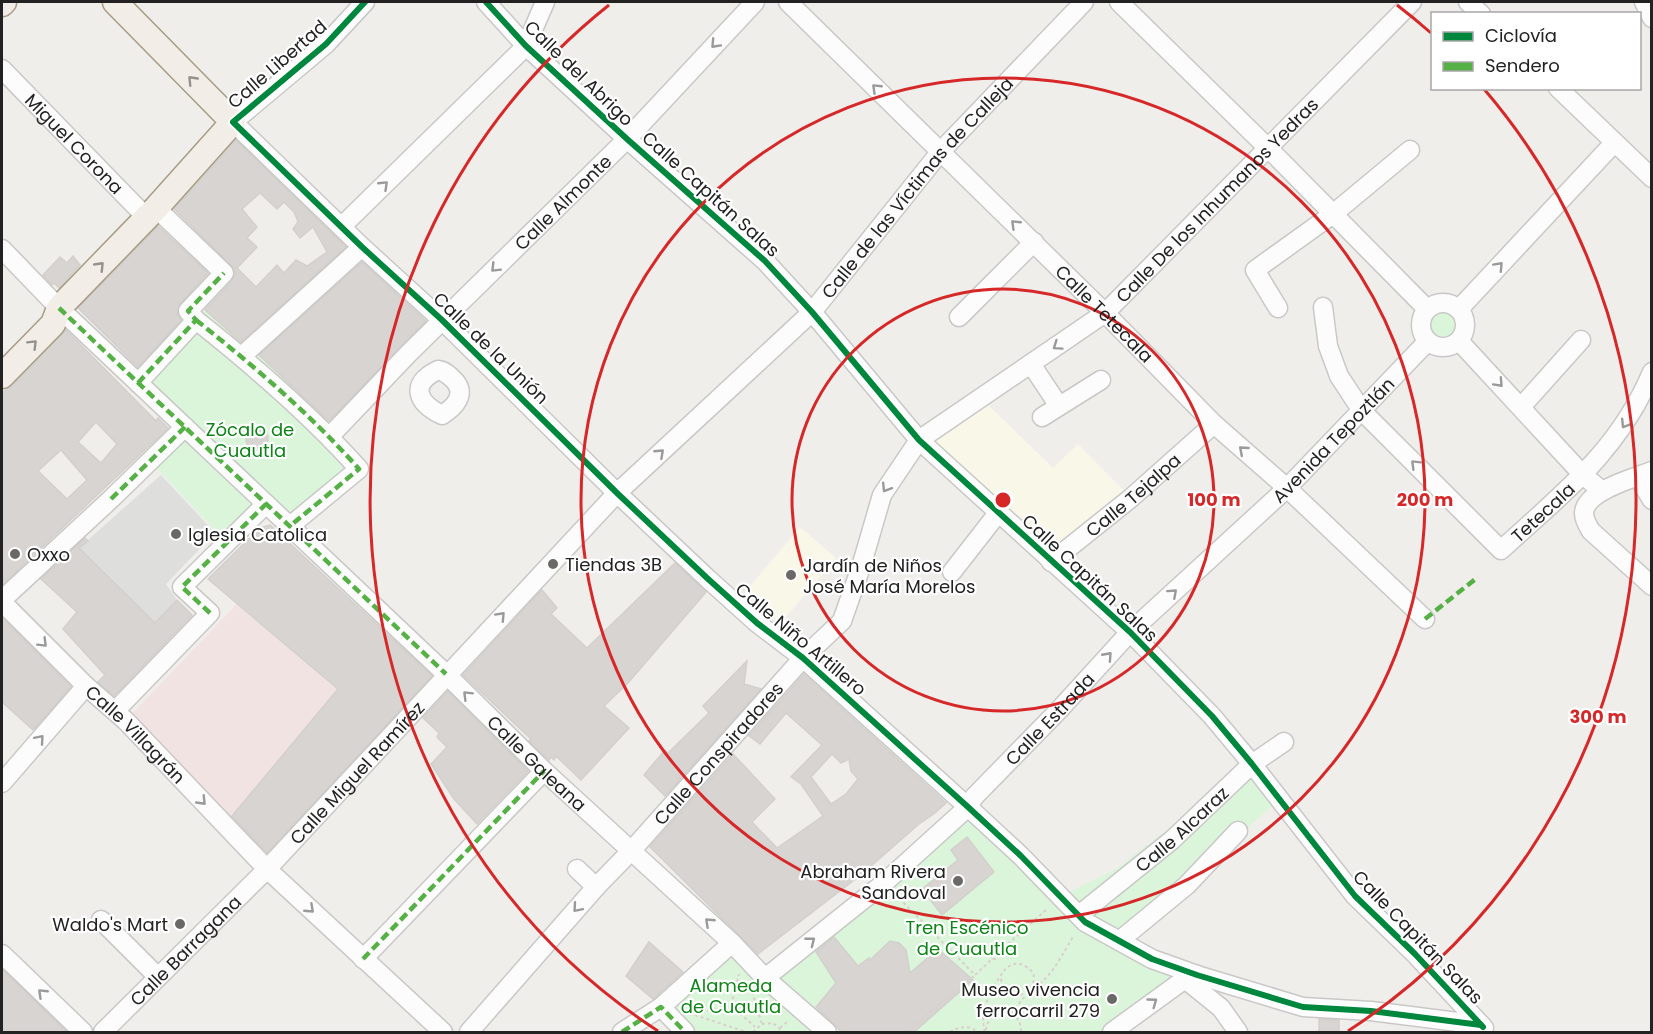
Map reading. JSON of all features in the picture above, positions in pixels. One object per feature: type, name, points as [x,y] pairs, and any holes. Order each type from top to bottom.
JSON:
[{"type":"main road","points":[[2,376],[53,324],[59,308],[233,122],[115,2]]},
{"type":"street","name":"Calle Libertad","points":[[233,122],[326,44],[365,2]]},
{"type":"street","name":"Calle del Abrigo","points":[[486,2],[526,46],[627,139]]},
{"type":"street","points":[[342,226],[526,46],[545,2]]},
{"type":"street","name":"Calle Almonte","points":[[330,436],[442,320],[627,139],[755,2]]},
{"type":"street","name":"Calle Tetecala","points":[[788,2],[1034,242],[1214,424],[1287,488],[1425,619]]},
{"type":"street","name":"Calle de las Víctimas de Calleja","points":[[446,674],[617,493],[812,312],[941,152],[1084,2]]},
{"type":"street","points":[[1119,2],[1427,309]]},
{"type":"street","name":"Calle De los Inhumanos Yedras","points":[[919,440],[1105,313],[1412,2]]},
{"type":"street","points":[[1644,2],[1652,18]]},
{"type":"street","name":"Miguel Corona","points":[[2,69],[151,212],[224,273],[188,311],[196,320]]},
{"type":"street","points":[[1560,90],[1652,178]]},
{"type":"street","name":"Calle de la Unión","points":[[233,122],[442,320],[617,493]]},
{"type":"street","name":"Calle Capitán Salas","points":[[627,139],[765,261],[812,312],[919,440],[1130,632],[1212,716],[1354,896],[1415,954],[1484,1029]]},
{"type":"street","points":[[1459,309],[1614,143]]},
{"type":"street","points":[[1278,308],[1255,270],[1333,214],[1410,150]]},
{"type":"street","points":[[959,317],[1034,242]]},
{"type":"street","points":[[242,356],[362,246]]},
{"type":"street","name":"Calle Galeana","points":[[2,249],[59,308],[446,674],[544,771],[738,950],[757,980],[827,1032]]},
{"type":"street","points":[[1437,304],[1449,304],[1459,309],[1464,319],[1464,331],[1459,341],[1449,346],[1437,346],[1428,341],[1422,331],[1422,320],[1427,309],[1437,304]]},
{"type":"street","points":[[1323,307],[1328,346],[1339,376],[1362,411]]},
{"type":"street","points":[[138,383],[196,320],[242,356],[330,436],[359,469],[290,526]]},
{"type":"street","points":[[1521,407],[1581,340]]},
{"type":"street","name":"Avenida Tepoztlán","points":[[1130,632],[1287,488],[1428,341]]},
{"type":"street","points":[[1459,341],[1583,475],[1602,491]]},
{"type":"street","points":[[409,353],[427,376]]},
{"type":"street","points":[[1031,364],[1059,406]]},
{"type":"street","name":"Tetecala","points":[[1362,411],[1501,550],[1583,475],[1620,432],[1640,400],[1652,372]]},
{"type":"street","points":[[1042,417],[1101,380]]},
{"type":"street","name":"Calle Tejalpa","points":[[1051,562],[1131,498],[1214,424]]},
{"type":"street","points":[[2,601],[111,499],[189,431]]},
{"type":"street","name":"Calle Conspiradores","points":[[469,1032],[596,887],[632,850],[803,658],[842,621],[882,495],[919,440]]},
{"type":"street","points":[[1652,500],[1645,474],[1602,491],[1584,511],[1591,531],[1652,586]]},
{"type":"street","name":"Calle Niño Artillero","points":[[617,493],[757,623],[803,658],[968,807],[1085,922],[1152,959],[1191,977],[1303,1007],[1371,1011],[1484,1029]]},
{"type":"street","points":[[115,711],[210,613],[182,587],[266,504]]},
{"type":"street","points":[[952,572],[998,513]]},
{"type":"street","name":"Calle Villagrán","points":[[2,601],[86,686],[115,711],[267,869],[443,1032]]},
{"type":"street","name":"Calle Estrada","points":[[757,980],[884,883],[968,807],[974,797],[1059,710],[1130,632]]},
{"type":"street","name":"Calle Miguel Ramírez","points":[[267,869],[446,674]]},
{"type":"street","points":[[2,783],[86,686]]},
{"type":"street","name":"Calle Alcaraz","points":[[1079,915],[1172,840],[1252,764],[1284,741]]},
{"type":"street","points":[[363,959],[544,771]]},
{"type":"street","points":[[1119,941],[1187,885],[1238,831]]},
{"type":"street","name":"Calle Barragana","points":[[103,1032],[267,869]]},
{"type":"street","points":[[577,869],[596,887]]},
{"type":"street","points":[[101,920],[158,976]]},
{"type":"street","points":[[622,1032],[667,1013],[738,950]]},
{"type":"street","points":[[2,954],[83,1032]]},
{"type":"street","points":[[1112,1032],[1191,977],[1221,1008],[1238,1032]]},
{"type":"street","points":[[667,1013],[685,1032]]},
{"type":"path","points":[[884,883],[975,975]]},
{"type":"path","points":[[908,1032],[992,959],[997,959],[999,952],[1061,897]]},
{"type":"path","points":[[1001,978],[1007,992],[1017,996],[1027,993],[1047,977],[1065,952],[1078,928],[1079,915]]},
{"type":"path","points":[[730,1005],[738,950]]},
{"type":"path","points":[[992,959],[993,952],[999,952]]},
{"type":"path","points":[[985,1032],[982,1024],[987,999],[1010,965],[1021,964],[1033,974],[1033,979],[1022,1002],[1011,1013]]},
{"type":"path","points":[[757,980],[762,1024]]},
{"type":"path","points":[[667,1013],[693,1014],[730,1005]]},
{"type":"path","points":[[730,1005],[756,1028]]},
{"type":"path","points":[[985,1032],[987,1022],[994,1014],[1006,1011],[1020,1021],[1021,1032]]},
{"type":"path","points":[[693,1014],[746,1032]]},
{"type":"path","points":[[753,1032],[762,1024],[773,1023],[783,1032]]},
{"type":"path","points":[[950,1032],[962,1027],[985,1032]]},
{"type":"shaded area","points":[[981,398],[1053,468],[1078,444],[1131,498],[1051,562],[919,440]]},
{"type":"shaded area","points":[[161,475],[215,533],[166,584],[177,600],[155,623],[79,548]]},
{"type":"shaded area","name":"Jardín de Niños José María Morelos","points":[[800,527],[836,558],[781,623],[745,592]]},
{"type":"shaded area","points":[[237,604],[338,689],[229,820],[127,719]]},
{"type":"green space","points":[[1443,303],[1458,310],[1465,325],[1458,340],[1443,347],[1428,340],[1421,325],[1428,310]]},
{"type":"green space","name":"Zócalo de Cuautla","points":[[205,310],[243,345],[256,352],[337,429],[359,469],[298,535],[266,504],[227,543],[150,461],[185,427],[138,383]]},
{"type":"green space","name":"Tren Escénico de Cuautla","points":[[1252,764],[1279,799],[1187,885],[1120,941],[1197,975],[1112,1032],[842,1032],[813,1010],[827,1032],[684,1032],[661,1007],[732,943],[765,977],[968,807],[1061,896],[1116,869]]},
{"type":"building","points":[[236,140],[346,247],[241,342],[205,310],[232,281],[235,269],[174,209]],"holes":[[[260,193],[277,209],[284,202],[294,212],[298,222],[293,229],[300,238],[313,227],[327,252],[307,266],[296,260],[284,273],[277,265],[256,287],[237,268],[257,247],[247,238],[257,227],[242,209]]]},
{"type":"building","points":[[158,226],[208,273],[180,304],[177,313],[181,320],[138,367],[78,308]]},
{"type":"building","points":[[73,256],[80,265],[59,288],[54,283],[52,285],[43,275],[60,257],[67,263]]},
{"type":"building","points":[[362,262],[426,321],[329,421],[259,355]]},
{"type":"building","points":[[66,330],[156,421],[158,418],[168,428],[2,585],[2,393],[12,386]],"holes":[[[96,422],[117,444],[101,463],[78,442]],[[61,450],[87,480],[67,499],[38,471]]]},
{"type":"building","points":[[257,428],[265,431],[268,439],[265,447],[257,450],[249,447],[246,439],[249,431]]},
{"type":"building","points":[[270,525],[432,676],[267,853],[232,816],[338,689],[208,579],[260,528]]},
{"type":"building","points":[[85,538],[88,541],[79,548],[155,623],[177,600],[192,615],[114,696],[98,682],[105,675],[63,629],[77,612],[41,579]]},
{"type":"building","points":[[675,563],[706,592],[628,683],[604,706],[629,728],[581,780],[556,756],[554,760],[551,757],[549,760],[529,741],[531,739],[463,675],[542,590],[557,608],[551,614],[587,648]]},
{"type":"building","points":[[2,617],[71,687],[33,730],[2,702]]},
{"type":"building","points":[[747,661],[744,684],[761,689],[665,796],[644,775],[665,750],[668,753],[709,713],[703,706]]},
{"type":"building","points":[[804,674],[946,803],[862,874],[758,954],[650,847],[733,754],[775,799],[752,822],[777,848],[823,816],[801,784],[791,777],[822,745],[786,713],[760,744],[749,736]],"holes":[[[832,754],[841,763],[849,759],[851,771],[858,779],[846,794],[831,804],[811,777]]]},
{"type":"building","points":[[448,691],[528,771],[477,824],[454,799],[431,764],[447,747],[437,737],[439,733],[423,718]]},
{"type":"building","name":"Abraham Rivera Sandoval","points":[[967,837],[994,872],[942,915],[922,889],[958,860],[951,850]]},
{"type":"building","points":[[834,937],[858,966],[869,958],[870,960],[890,941],[899,943],[906,950],[910,973],[938,949],[973,980],[914,1032],[842,1032],[816,1007],[836,983],[816,952]]},
{"type":"building","points":[[649,942],[683,972],[653,999],[626,976]]},
{"type":"building","points":[[2,969],[67,1032],[2,1032]]},
{"type":"building","points":[[1319,1019],[1339,1020],[1339,1032],[1319,1032]]},
{"type":"marked path","points":[[138,383],[196,320],[188,311],[224,273]]},
{"type":"marked path","points":[[59,308],[446,674]]},
{"type":"marked path","points":[[196,320],[281,391],[359,469],[290,526]]},
{"type":"marked path","points":[[111,499],[185,427]]},
{"type":"marked path","points":[[210,613],[182,587],[266,504]]},
{"type":"marked path","points":[[1425,619],[1478,577]]},
{"type":"marked path","points":[[363,959],[544,771]]},
{"type":"marked path","points":[[622,1032],[661,1007],[685,1032]]},
{"type":"cycle path","points":[[365,2],[326,44],[233,122],[362,247],[442,320],[617,493],[707,578],[757,623],[803,658],[968,807],[1021,856],[1085,922],[1152,959],[1303,1007],[1371,1011],[1481,1025]]},
{"type":"cycle path","points":[[486,2],[526,46],[765,261],[812,312],[919,440],[1130,632],[1212,716],[1355,896],[1415,954],[1483,1027]]},
{"type":"place","name":"Iglesia Catolica","points":[[176,534]]},
{"type":"place","name":"Oxxo","points":[[15,554]]},
{"type":"place","name":"Tiendas 3B","points":[[553,564]]},
{"type":"place","name":"Jardín de Niños José María Morelos","points":[[791,575]]},
{"type":"place","name":"Abraham Rivera Sandoval","points":[[958,881]]},
{"type":"place","name":"Waldo's Mart","points":[[180,924]]},
{"type":"place","name":"Museo vivencia ferrocarril 279","points":[[1112,999]]},
{"type":"park label","name":"Alameda de Cuautla","points":[[731,995]]}]
